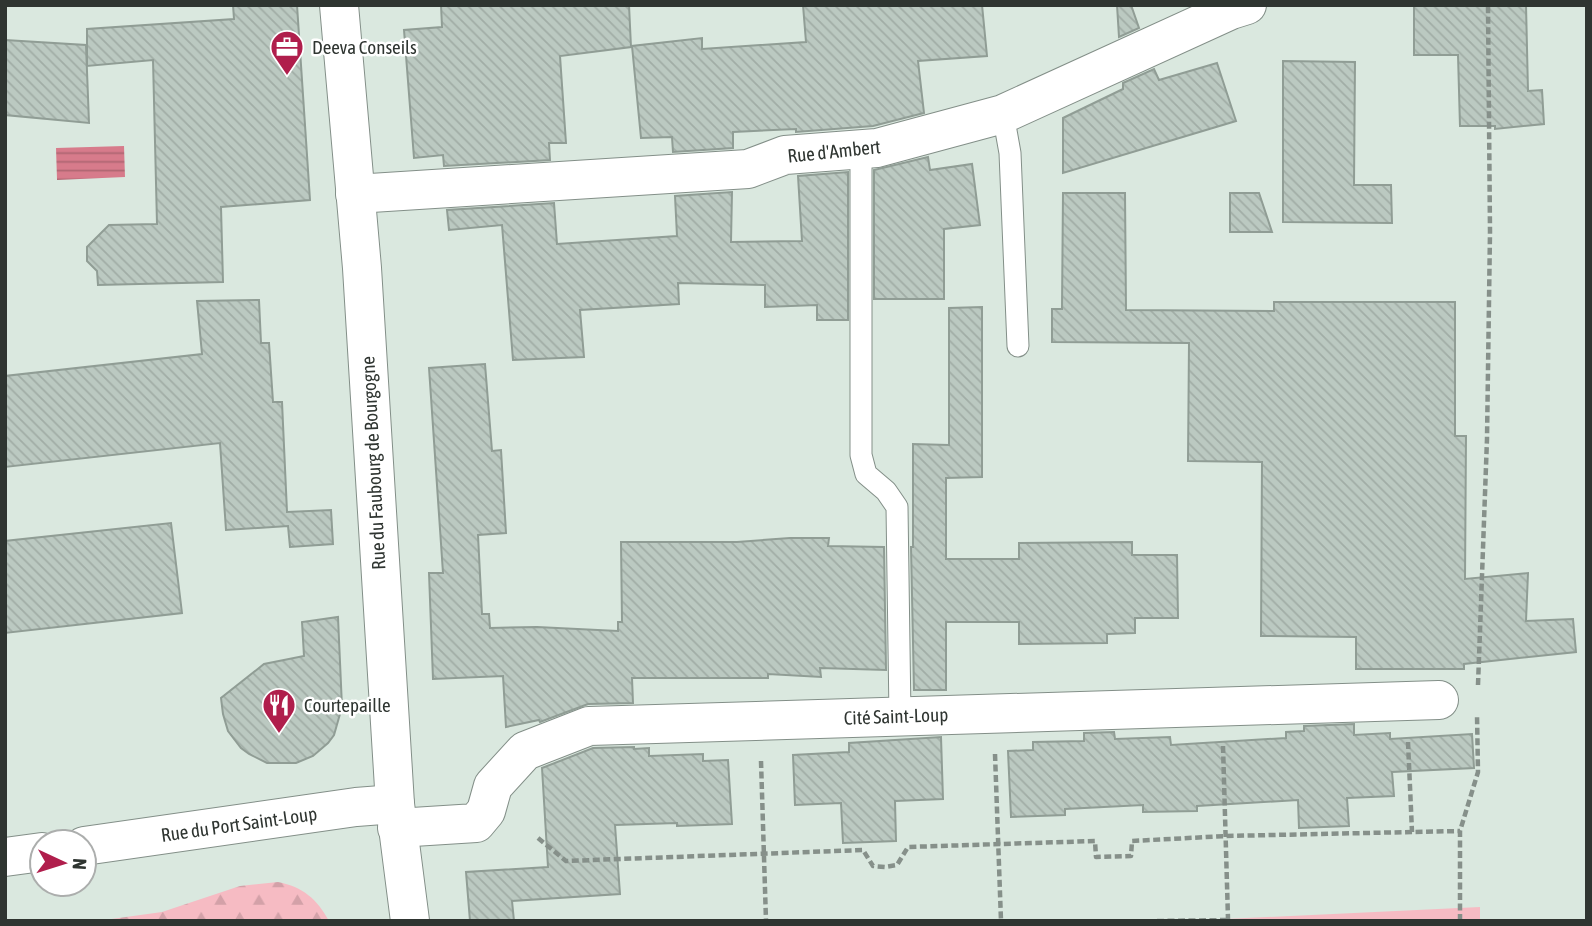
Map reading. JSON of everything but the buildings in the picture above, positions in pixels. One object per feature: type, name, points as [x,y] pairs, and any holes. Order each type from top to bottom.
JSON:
[{"type":"street","name":"Rue du Faubourg de Bourgogne","points":[[339,5],[362,268],[396,816],[410,921]]},
{"type":"street","name":"Rue d'Ambert","points":[[355,194],[748,169],[785,155],[877,148],[1003,114],[1231,10],[1248,5]]},
{"type":"street","name":"Cité Saint-Loup","points":[[396,816],[476,823],[486,811],[493,786],[525,751],[589,726],[1439,700]]},
{"type":"street","name":"Rue du Port Saint-Loup","points":[[98,844],[356,807],[396,816]]},
{"type":"street","points":[[5,858],[28,854]]},
{"type":"lane","points":[[1003,114],[1010,153],[1018,346]]},
{"type":"lane","points":[[861,150],[862,455],[866,474],[886,491],[897,507],[900,716]]},
{"type":"path","points":[[1477,697],[1490,273],[1488,5]]},
{"type":"path","points":[[1460,921],[1460,831],[1478,772],[1477,709]]},
{"type":"path","points":[[1408,732],[1412,832]]},
{"type":"path","points":[[1157,921],[1228,920],[1222,736]]},
{"type":"path","points":[[995,747],[1001,921]]},
{"type":"path","points":[[761,754],[766,921]]},
{"type":"path","points":[[538,838],[566,861],[863,850],[873,866],[885,867],[897,866],[908,847],[1095,841],[1096,857],[1131,856],[1132,841],[1226,836],[1460,831]]},
{"type":"green space","points":[[278,882],[295,887],[308,895],[329,921],[97,921],[162,912],[240,886]]},
{"type":"green space","points":[[1480,907],[1480,921],[1184,921]]},
{"type":"shaded area","points":[[124,146],[125,177],[57,180],[56,148]]},
{"type":"place","name":"Deeva Conseils","points":[[287,77]]},
{"type":"place","name":"Courtepaille","points":[[279,735]]}]
